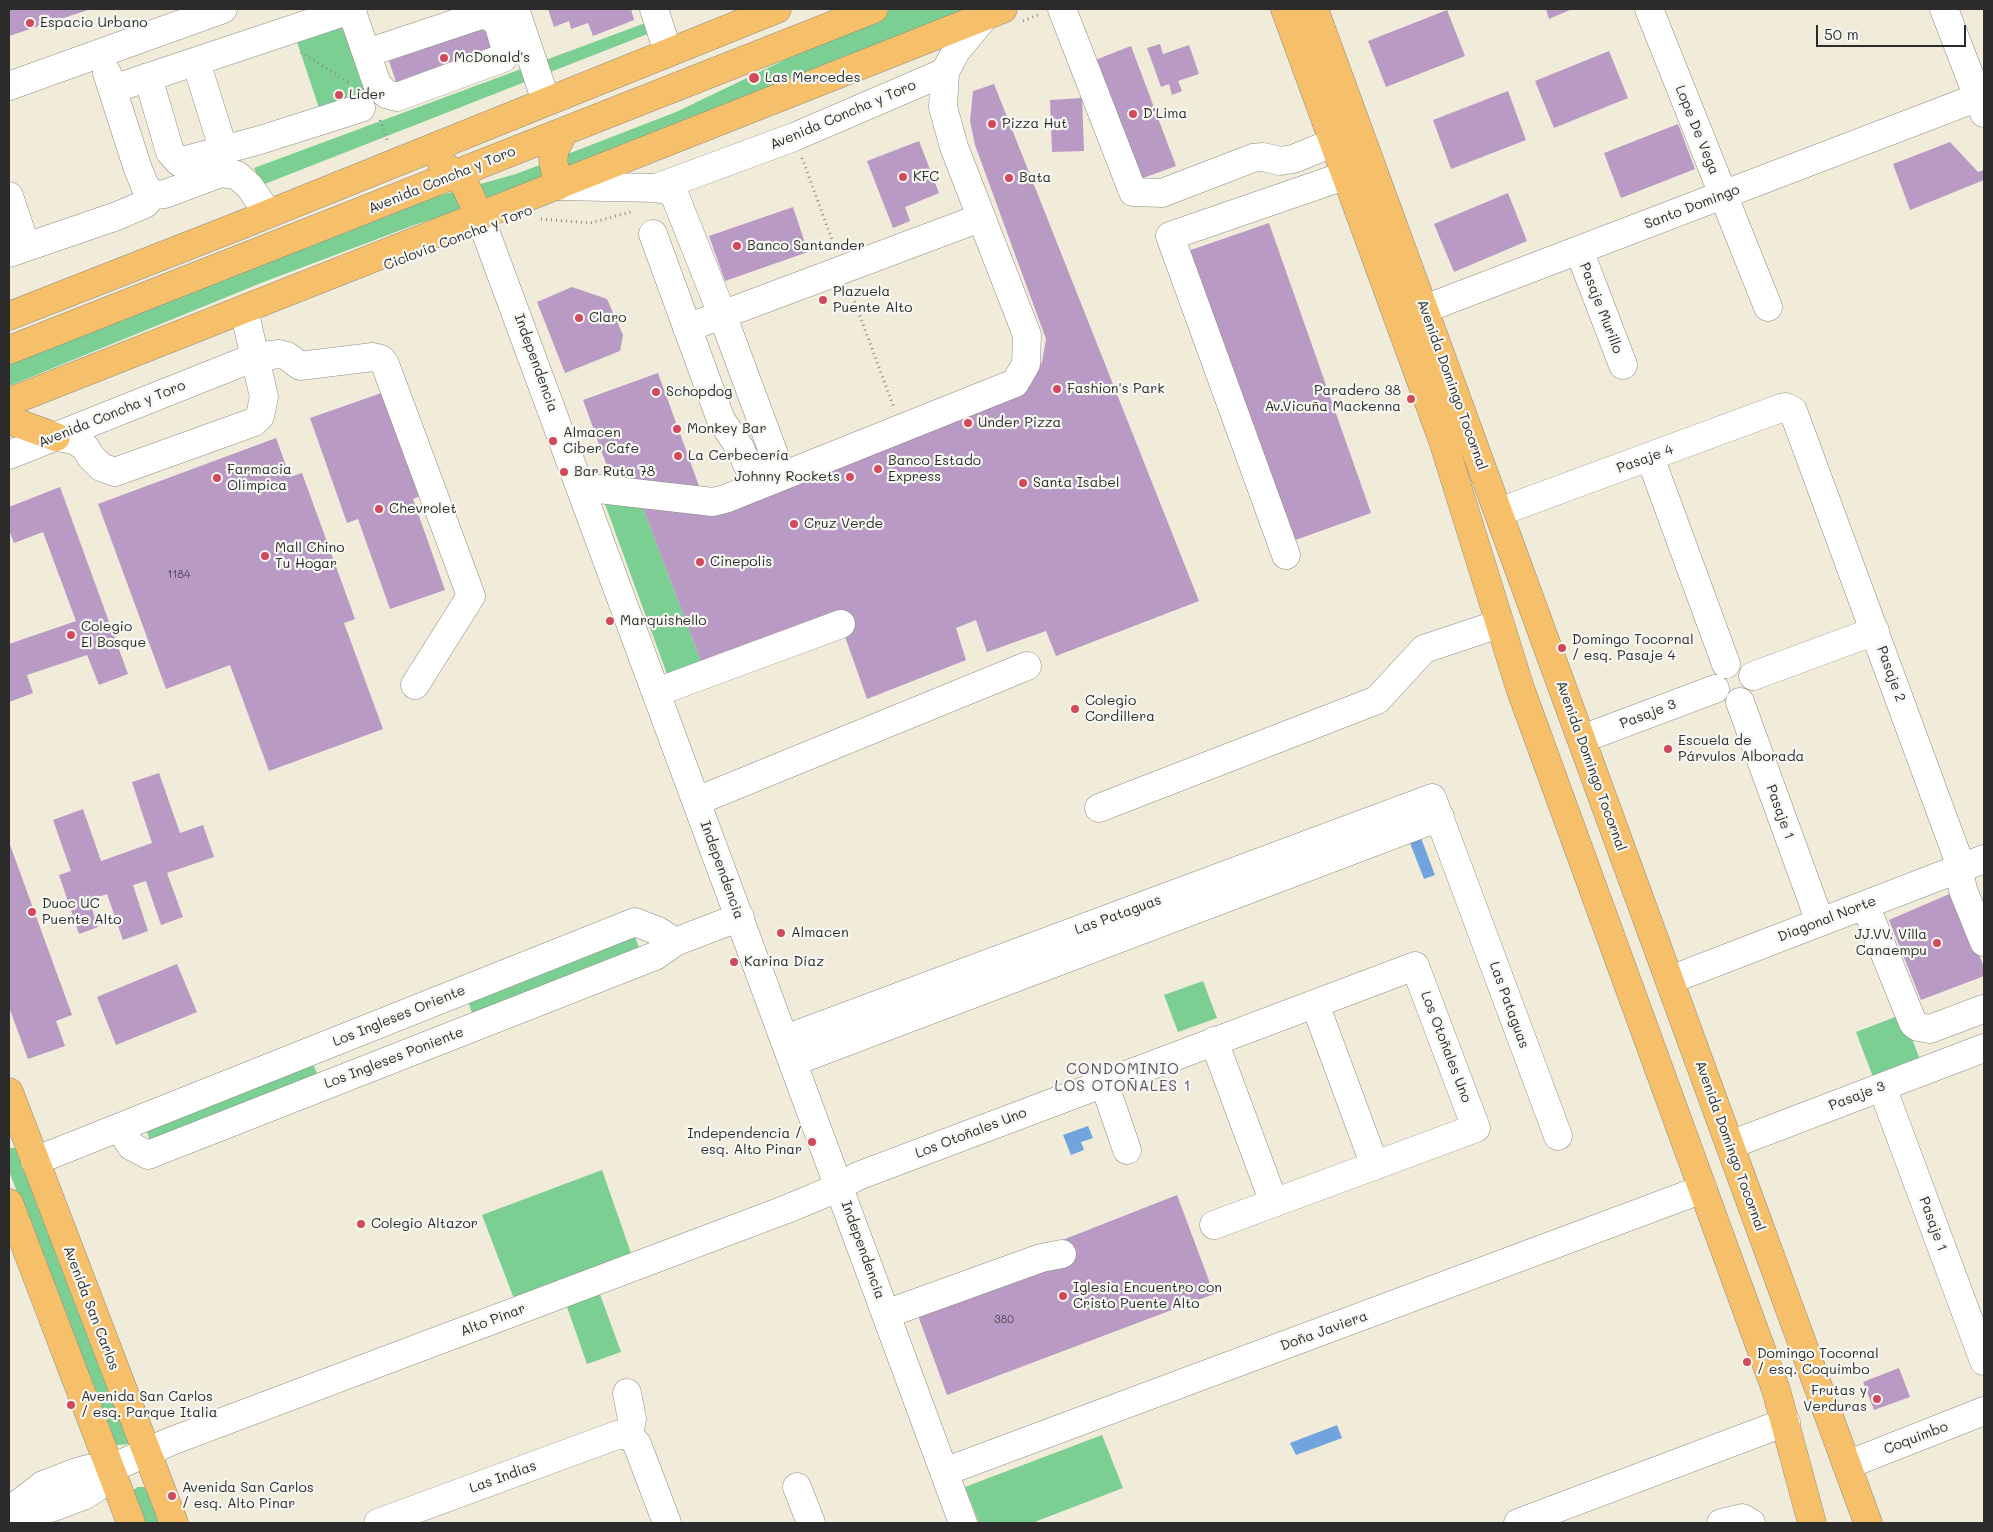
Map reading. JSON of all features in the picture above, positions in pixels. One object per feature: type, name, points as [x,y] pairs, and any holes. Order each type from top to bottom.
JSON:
[{"type":"main road","points":[[9,316],[777,9]]},
{"type":"main road","name":"Avenida Concha y Toro","points":[[9,350],[874,9]]},
{"type":"main road","name":"Avenida Domingo Tocornal","points":[[1285,9],[1347,175],[1412,314],[1499,512],[1868,1523]]},
{"type":"main road","name":"Avenida Domingo Tocornal","points":[[1314,9],[1412,314],[1443,441],[1498,620],[1786,1422],[1812,1523]]},
{"type":"main road","points":[[9,402],[558,186],[1001,16]]},
{"type":"main road","points":[[558,186],[553,160],[555,149],[564,132]]},
{"type":"main road","points":[[408,156],[456,175],[474,201],[480,217]]},
{"type":"main road","points":[[97,282],[221,268]]},
{"type":"main road","points":[[9,420],[56,436]]},
{"type":"main road","points":[[1498,620],[1513,606],[1532,604]]},
{"type":"main road","points":[[1572,830],[1589,819],[1610,816]]},
{"type":"main road","points":[[1655,1059],[1663,1061],[1678,1059],[1685,1056],[1693,1044]]},
{"type":"main road","points":[[1668,1093],[1672,1087],[1684,1079],[1692,1077],[1706,1080]]},
{"type":"main road","name":"Avenida San Carlos","points":[[9,1092],[17,1136],[35,1161],[174,1523]]},
{"type":"main road","points":[[9,1204],[131,1523]]},
{"type":"street","points":[[113,89],[351,9],[367,53],[381,90],[391,96],[402,97],[503,58],[506,50],[500,26],[490,12],[367,53]]},
{"type":"street","points":[[515,9],[546,101]]},
{"type":"street","points":[[654,9],[668,52]]},
{"type":"street","name":"Lope De Vega","points":[[1649,9],[1768,307]]},
{"type":"street","points":[[1944,9],[1982,101]]},
{"type":"street","points":[[1052,11],[1133,192],[1162,194],[1253,158],[1263,157],[1280,161],[1294,159],[1335,142]]},
{"type":"street","points":[[9,86],[211,12]]},
{"type":"street","points":[[581,487],[713,502],[1015,383],[1026,364],[1027,335],[980,218],[946,123],[942,91],[945,72],[956,51],[1001,16]]},
{"type":"street","points":[[101,53],[144,186],[152,194],[159,196],[229,172],[237,175],[250,187],[268,214]]},
{"type":"street","points":[[196,62],[224,151]]},
{"type":"street","name":"Avenida Concha y Toro","points":[[656,188],[794,137],[945,72]]},
{"type":"street","points":[[148,77],[170,152],[175,159],[185,162],[224,151],[364,102]]},
{"type":"street","name":"Santo Domingo","points":[[1412,314],[1723,195],[1982,101]]},
{"type":"street","points":[[1286,555],[1170,236],[1347,175]]},
{"type":"street","points":[[558,186],[656,188],[670,192],[675,196],[722,314],[782,476]]},
{"type":"street","points":[[9,196],[17,250],[138,207],[149,200],[152,194]]},
{"type":"street","name":"Independencia","points":[[480,217],[840,1186],[963,1523]]},
{"type":"street","points":[[687,328],[980,218]]},
{"type":"street","points":[[652,234],[721,420],[740,448],[757,486]]},
{"type":"street","name":"Pasaje Murillo","points":[[1579,250],[1623,365]]},
{"type":"street","points":[[56,436],[74,440],[85,447],[91,457],[101,467],[115,472],[254,422],[260,416],[264,397],[244,310]]},
{"type":"street","name":"Avenida Concha y Toro","points":[[9,455],[255,357],[280,354],[287,356],[300,366],[373,357],[381,359],[385,364],[471,596],[416,685]]},
{"type":"street","name":"Pasaje 4","points":[[1499,512],[1781,408],[1790,408]]},
{"type":"street","name":"Pasaje 2","points":[[1790,408],[1795,414],[1956,852],[1963,890],[1984,942]]},
{"type":"street","points":[[1650,457],[1726,664]]},
{"type":"street","points":[[1099,808],[1377,700],[1424,649],[1498,620]]},
{"type":"street","points":[[657,692],[841,624]]},
{"type":"street","points":[[1753,676],[1875,631]]},
{"type":"street","points":[[1732,662],[1745,665],[1753,676],[1753,688],[1746,699],[1740,702],[1734,703],[1722,699],[1715,689],[1717,672],[1726,664],[1732,662]]},
{"type":"street","points":[[697,801],[1027,666]]},
{"type":"street","name":"Pasaje 3","points":[[1582,739],[1715,689]]},
{"type":"street","name":"Pasaje 1","points":[[1740,702],[1820,922]]},
{"type":"street","name":"Las Pataguas","points":[[789,1050],[1432,798],[1558,1136]]},
{"type":"street","name":"Diagonal Norte","points":[[1670,980],[1984,859]]},
{"type":"street","points":[[1865,905],[1913,1023],[1918,1027],[1930,1029],[1983,1010]]},
{"type":"street","name":"Los Ingleses Poniente","points":[[120,1128],[131,1146],[148,1155],[655,956],[676,942],[740,917]]},
{"type":"street","name":"Los Ingleses Oriente","points":[[35,1161],[635,922],[658,931],[676,942]]},
{"type":"street","name":"Los Otoñales Uno","points":[[840,1186],[858,1176],[1415,966],[1476,1128],[1214,1225]]},
{"type":"street","points":[[1315,1004],[1375,1166]]},
{"type":"street","points":[[1214,1041],[1274,1203]]},
{"type":"street","name":"Pasaje 3","points":[[1730,1145],[1984,1048]]},
{"type":"street","points":[[1104,1083],[1127,1150]]},
{"type":"street","name":"Pasaje 1","points":[[1882,1087],[1984,1361]]},
{"type":"street","name":"Alto Pinar","points":[[110,1469],[146,1451],[787,1209],[840,1186]]},
{"type":"street","name":"Doña Javiera","points":[[944,1472],[1704,1190]]},
{"type":"street","points":[[886,1314],[1041,1258],[1062,1254]]},
{"type":"street","points":[[628,1392],[632,1419],[629,1435],[637,1444],[667,1523]]},
{"type":"street","name":"Coquimbo","points":[[1847,1465],[1984,1411]]},
{"type":"street","points":[[1518,1523],[1786,1422]]},
{"type":"street","name":"Las Indias","points":[[378,1523],[617,1435],[629,1435]]},
{"type":"street","points":[[10,1510],[51,1508],[83,1496],[96,1488],[110,1469]]},
{"type":"street","points":[[797,1487],[811,1523]]},
{"type":"street","points":[[1721,1523],[1742,1518],[1750,1523]]},
{"type":"path","points":[[1001,16],[1052,11]]},
{"type":"path","points":[[275,35],[364,102],[408,156]]},
{"type":"path","name":"Ciclovía Concha y Toro","points":[[533,222],[542,219],[590,223],[632,212]]},
{"type":"green space","points":[[891,9],[973,9],[492,201],[417,224],[261,283],[9,386],[9,362],[424,200],[516,174],[676,112]]},
{"type":"green space","points":[[338,22],[377,88],[319,108],[295,36]]},
{"type":"green space","points":[[648,22],[650,33],[262,185],[254,168]]},
{"type":"green space","points":[[602,496],[640,500],[702,664],[668,677]]},
{"type":"green space","points":[[634,934],[641,953],[474,1018],[467,999]]},
{"type":"green space","points":[[1203,981],[1217,1018],[1178,1032],[1164,995]]},
{"type":"green space","points":[[1903,1014],[1920,1060],[1873,1077],[1856,1032]]},
{"type":"green space","points":[[311,1059],[319,1078],[151,1143],[144,1124]]},
{"type":"green space","points":[[9,1148],[20,1148],[130,1444],[118,1445],[113,1441],[9,1171]]},
{"type":"green space","points":[[602,1170],[633,1259],[593,1275],[621,1352],[587,1364],[560,1287],[516,1304],[482,1215]]},
{"type":"green space","points":[[1102,1435],[1123,1488],[1032,1523],[979,1523],[965,1487]]},
{"type":"green space","points":[[137,1487],[144,1487],[147,1491],[160,1523],[139,1523],[131,1493]]},
{"type":"water","points":[[1421,838],[1435,875],[1424,879],[1410,843]]},
{"type":"water","points":[[1088,1126],[1093,1138],[1081,1142],[1084,1150],[1071,1155],[1063,1135]]},
{"type":"water","points":[[1337,1425],[1342,1438],[1296,1455],[1290,1443]]},
{"type":"building","name":"Espacio Urbano","points":[[9,9],[91,9],[9,36]]},
{"type":"building","points":[[548,9],[631,9],[634,20],[593,36],[588,23],[571,29],[569,21],[554,27]]},
{"type":"building","points":[[1546,9],[1572,9],[1549,19]]},
{"type":"building","points":[[1447,10],[1465,56],[1386,87],[1368,41]]},
{"type":"building","name":"McDonald's","points":[[489,26],[499,56],[399,91],[389,61]]},
{"type":"building","points":[[1160,44],[1163,54],[1189,45],[1199,74],[1178,81],[1182,91],[1172,95],[1169,84],[1161,87],[1147,48]]},
{"type":"building","name":"D'Lima","points":[[1131,46],[1176,166],[1135,181],[1090,62]]},
{"type":"building","points":[[1609,51],[1628,98],[1554,128],[1535,81]]},
{"type":"building","points":[[994,84],[1199,601],[1056,656],[1046,631],[987,652],[976,620],[956,628],[966,660],[867,699],[836,611],[702,664],[640,500],[715,505],[1032,379],[1042,362],[1046,339],[975,145],[970,121],[973,91]]},
{"type":"building","points":[[1508,91],[1526,140],[1451,169],[1433,120]]},
{"type":"building","points":[[1082,98],[1084,151],[1052,152],[1050,100]]},
{"type":"building","points":[[1678,124],[1695,169],[1621,198],[1604,153]]},
{"type":"building","name":"KFC","points":[[919,141],[939,193],[905,207],[910,221],[893,228],[867,161]]},
{"type":"building","points":[[1950,142],[1978,172],[1984,170],[1984,180],[1910,210],[1893,164]]},
{"type":"building","points":[[1508,193],[1527,241],[1454,272],[1434,224]]},
{"type":"building","points":[[793,207],[808,252],[725,281],[709,236]]},
{"type":"building","points":[[1269,223],[1371,513],[1287,543],[1185,252]]},
{"type":"building","name":"Claro","points":[[572,287],[607,299],[623,335],[620,351],[565,373],[537,302]]},
{"type":"building","points":[[658,373],[699,486],[613,483],[583,400]]},
{"type":"building","name":"Chevrolet","points":[[393,389],[430,492],[413,499],[445,590],[390,609],[358,519],[347,523],[310,418]]},
{"type":"building","points":[[276,438],[290,477],[302,473],[355,619],[344,623],[383,729],[269,771],[230,665],[166,689],[98,504]]},
{"type":"building","points":[[60,487],[128,674],[99,685],[87,655],[27,675],[33,693],[9,702],[9,644],[76,621],[43,532],[14,543],[9,530],[9,507]]},
{"type":"building","points":[[159,773],[180,833],[203,825],[214,857],[167,873],[183,917],[161,925],[146,881],[133,885],[148,931],[123,940],[107,894],[89,900],[98,927],[79,934],[59,875],[71,871],[53,820],[83,809],[101,861],[152,843],[132,782]]},
{"type":"building","points":[[9,842],[72,1015],[56,1021],[65,1046],[28,1059],[9,1007]]},
{"type":"building","name":"JJ.VV. Villa Canaempu","points":[[1954,892],[1984,967],[1984,976],[1921,1000],[1889,920]]},
{"type":"building","points":[[177,964],[197,1012],[116,1045],[97,997]]},
{"type":"building","name":"Iglesia Encuentro con Cristo Puente Alto","points":[[1177,1195],[1214,1294],[947,1395],[912,1299]]},
{"type":"building","points":[[1899,1368],[1910,1397],[1874,1410],[1863,1382]]},
{"type":"place","name":"Espacio Urbano","points":[[30,23]]},
{"type":"place","name":"McDonald's","points":[[444,58]]},
{"type":"place","name":"Las Mercedes","points":[[754,78]]},
{"type":"place","name":"Lider","points":[[339,95]]},
{"type":"place","name":"D'Lima","points":[[1133,114]]},
{"type":"place","name":"Pizza Hut","points":[[992,124]]},
{"type":"place","name":"KFC","points":[[903,177]]},
{"type":"place","name":"Bata","points":[[1009,178]]},
{"type":"place","name":"Banco Santander","points":[[737,246]]},
{"type":"place","name":"Plazuela Puente Alto","points":[[823,300]]},
{"type":"place","name":"Claro","points":[[579,318]]},
{"type":"place","name":"Fashion's Park","points":[[1057,389]]},
{"type":"place","name":"Schopdog","points":[[656,392]]},
{"type":"place","name":"Paradero 38 Av.Vicuña Mackenna","points":[[1411,399]]},
{"type":"place","name":"Under Pizza","points":[[968,423]]},
{"type":"place","name":"Monkey Bar","points":[[677,429]]},
{"type":"place","name":"Almacen Ciber Cafe","points":[[553,441]]},
{"type":"place","name":"La Cerbecería","points":[[678,456]]},
{"type":"place","name":"Banco Estado Express","points":[[878,469]]},
{"type":"place","name":"Bar Ruta 78","points":[[564,472]]},
{"type":"place","name":"Johnny Rockets","points":[[850,477]]},
{"type":"place","name":"Farmacia Olímpica","points":[[217,478]]},
{"type":"place","name":"Santa Isabel","points":[[1023,483]]},
{"type":"place","name":"Chevrolet","points":[[379,509]]},
{"type":"place","name":"Cruz Verde","points":[[794,524]]},
{"type":"place","name":"Mall Chino Tu Hogar","points":[[265,556]]},
{"type":"place","name":"Cinepolis","points":[[700,562]]},
{"type":"place","name":"Marquishello","points":[[610,621]]},
{"type":"place","name":"Colegio El Bosque","points":[[71,635]]},
{"type":"place","name":"Domingo Tocornal / esq. Pasaje 4","points":[[1562,648]]},
{"type":"place","name":"Colegio Cordillera","points":[[1075,709]]},
{"type":"place","name":"Escuela de Párvulos Alborada","points":[[1668,749]]},
{"type":"place","name":"Duoc UC Puente Alto","points":[[32,912]]},
{"type":"place","name":"Almacen","points":[[781,933]]},
{"type":"place","name":"JJ.VV. Villa Canaempu","points":[[1937,943]]},
{"type":"place","name":"Karina Díaz","points":[[734,962]]},
{"type":"place","name":"Independencia / esq. Alto Pinar","points":[[812,1142]]},
{"type":"place","name":"Colegio Altazor","points":[[361,1224]]},
{"type":"place","name":"Iglesia Encuentro con Cristo Puente Alto","points":[[1063,1296]]},
{"type":"place","name":"Domingo Tocornal / esq. Coquimbo","points":[[1747,1362]]},
{"type":"place","name":"Frutas y Verduras","points":[[1877,1399]]},
{"type":"place","name":"Avenida San Carlos / esq. Parque Italia","points":[[71,1405]]},
{"type":"place","name":"Avenida San Carlos / esq. Alto Pinar","points":[[172,1496]]},
{"type":"district","name":"CONDOMINIO LOS OTOÑALES 1","points":[[1123,1078]]}]
